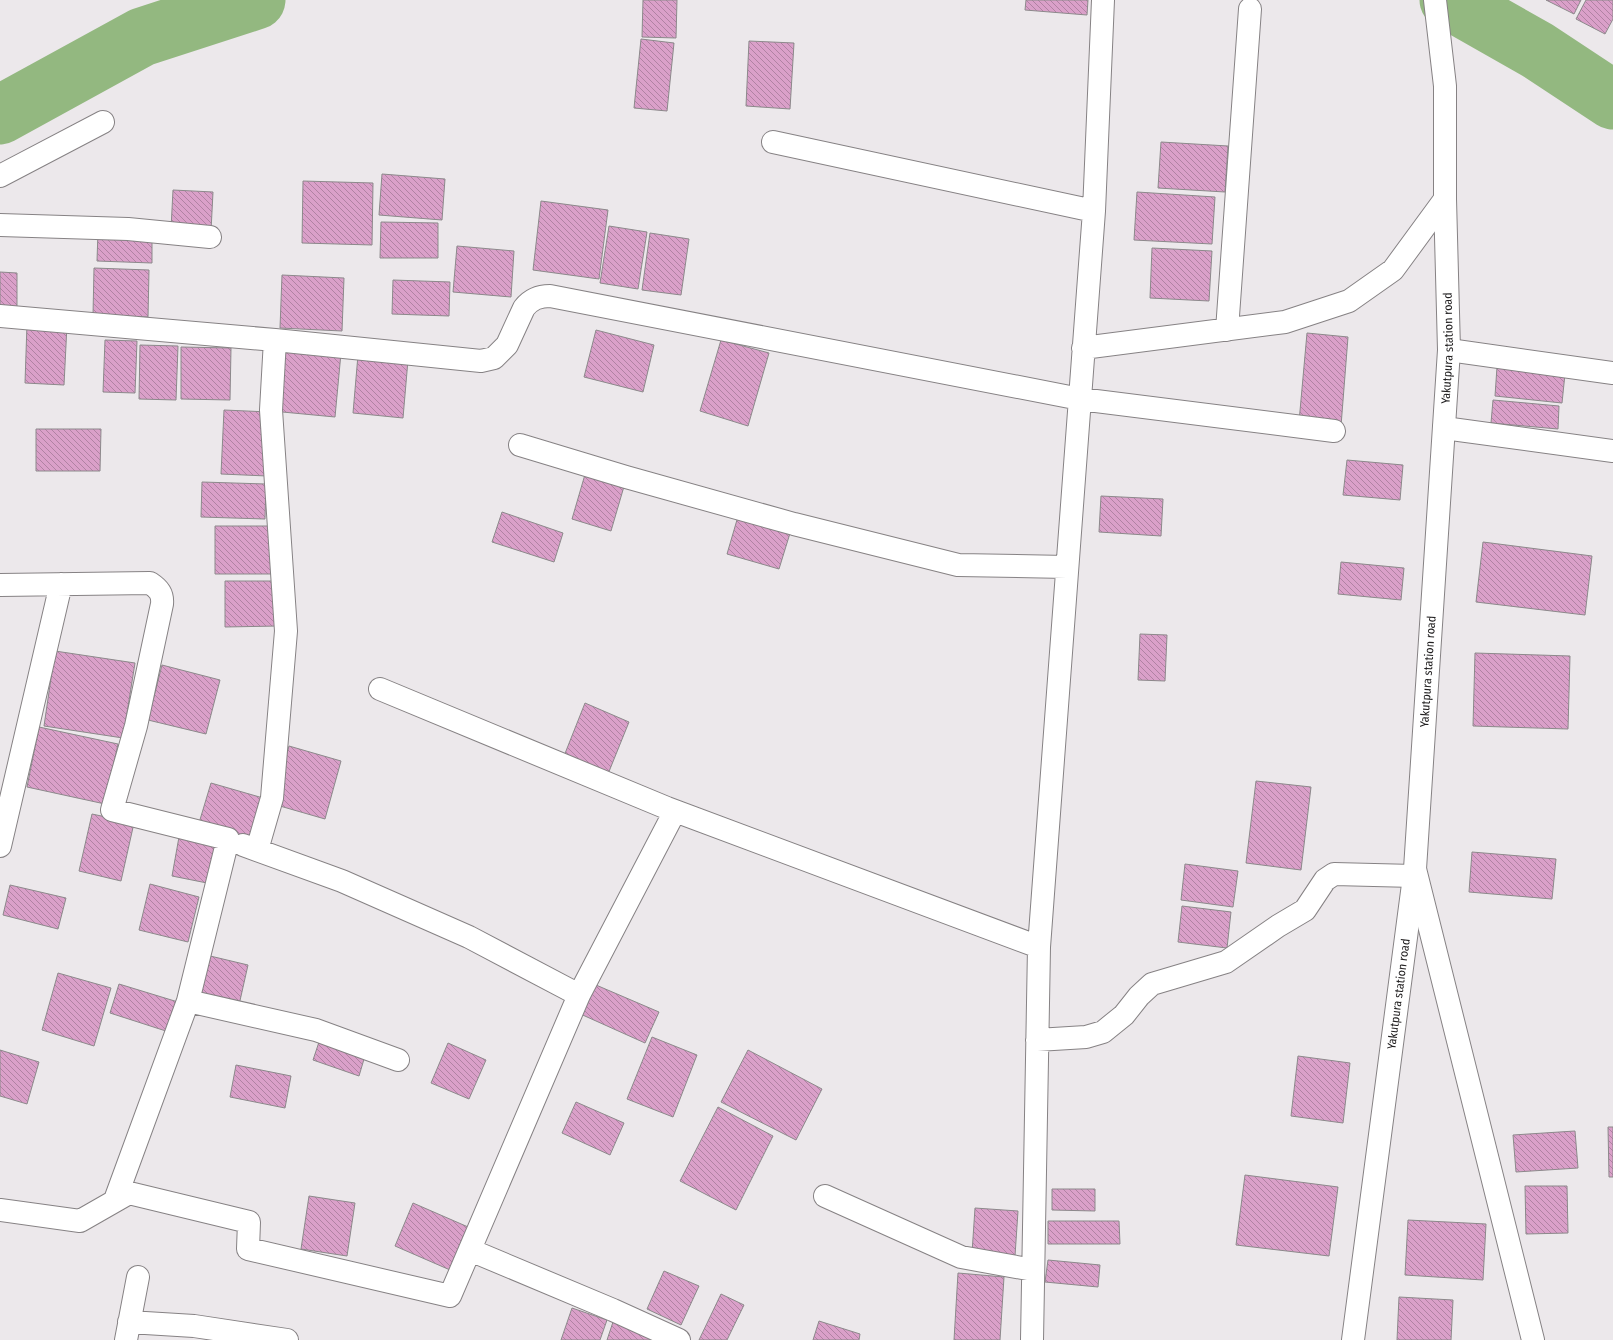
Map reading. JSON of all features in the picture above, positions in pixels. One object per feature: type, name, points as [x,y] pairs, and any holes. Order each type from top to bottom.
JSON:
[{"type":"street","points":[[1032,1340],[1039,947],[1094,211],[1103,0]]},
{"type":"street","name":"Yakutpura station road","points":[[1353,1340],[1415,872],[1449,350],[1445,199],[1445,86],[1435,0]]},
{"type":"street","points":[[1227,330],[1250,9]]},
{"type":"street","points":[[0,176],[103,122]]},
{"type":"street","points":[[773,142],[1094,211]]},
{"type":"street","points":[[1083,348],[1285,322],[1349,301],[1393,270],[1445,199]]},
{"type":"street","points":[[0,225],[128,229],[210,237]]},
{"type":"street","points":[[0,316],[275,340],[481,361],[494,358],[507,345],[528,302],[540,296],[550,296],[1080,399],[1334,431]]},
{"type":"street","points":[[257,850],[272,798],[286,631],[271,410],[275,340]]},
{"type":"street","points":[[1449,350],[1613,373]]},
{"type":"street","points":[[1444,428],[1613,451]]},
{"type":"street","points":[[520,445],[633,479],[779,520],[958,565],[1067,567]]},
{"type":"street","points":[[0,585],[150,583],[156,587],[162,597],[136,726],[112,810],[228,839],[342,881],[469,938],[579,995]]},
{"type":"street","points":[[0,846],[61,584]]},
{"type":"street","points":[[380,689],[675,810],[1039,947]]},
{"type":"street","points":[[0,1210],[80,1221],[129,1193],[249,1222],[248,1249],[450,1296],[579,995],[675,810]]},
{"type":"street","points":[[115,1200],[188,1001],[228,839]]},
{"type":"street","points":[[1037,1040],[1086,1037],[1103,1032],[1124,1015],[1142,993],[1152,984],[1226,962],[1278,926],[1305,910],[1325,880],[1334,874],[1415,872],[1533,1340]]},
{"type":"street","points":[[188,1001],[316,1030],[398,1060]]},
{"type":"street","points":[[825,1196],[961,1257],[1033,1270]]},
{"type":"street","points":[[470,1250],[613,1310],[679,1340]]},
{"type":"street","points":[[138,1277],[128,1331],[194,1326],[287,1340]]},
{"type":"building","points":[[643,0],[677,0],[676,38],[642,37]]},
{"type":"building","points":[[1026,0],[1088,0],[1087,15],[1025,10]]},
{"type":"building","points":[[1546,0],[1581,0],[1574,14]]},
{"type":"building","points":[[1586,0],[1613,0],[1613,19],[1605,34],[1576,19]]},
{"type":"building","points":[[641,39],[674,43],[667,111],[634,108]]},
{"type":"building","points":[[749,41],[794,43],[790,109],[746,106]]},
{"type":"building","points":[[1161,142],[1228,146],[1225,192],[1158,188]]},
{"type":"building","points":[[382,174],[445,179],[442,220],[379,215]]},
{"type":"building","points":[[303,181],[373,183],[372,245],[302,243]]},
{"type":"building","points":[[173,190],[213,192],[211,231],[171,229]]},
{"type":"building","points":[[1137,192],[1215,197],[1212,244],[1134,240]]},
{"type":"building","points":[[541,201],[608,210],[599,279],[533,270]]},
{"type":"building","points":[[381,222],[438,223],[438,258],[380,258]]},
{"type":"building","points":[[609,226],[647,232],[638,289],[600,283]]},
{"type":"building","points":[[98,232],[152,234],[152,263],[97,261]]},
{"type":"building","points":[[650,233],[689,239],[681,295],[642,290]]},
{"type":"building","points":[[457,246],[514,251],[511,297],[453,292]]},
{"type":"building","points":[[1152,248],[1212,251],[1209,301],[1150,298]]},
{"type":"building","points":[[94,268],[149,270],[148,317],[93,315]]},
{"type":"building","points":[[0,272],[17,273],[17,307],[0,307]]},
{"type":"building","points":[[282,275],[344,278],[342,331],[280,328]]},
{"type":"building","points":[[393,280],[450,282],[449,316],[392,314]]},
{"type":"building","points":[[27,324],[67,325],[64,385],[25,383]]},
{"type":"building","points":[[596,330],[654,345],[643,392],[584,377]]},
{"type":"building","points":[[1307,333],[1348,337],[1341,426],[1299,422]]},
{"type":"building","points":[[105,340],[137,341],[135,393],[103,392]]},
{"type":"building","points":[[721,340],[769,353],[748,426],[700,411]]},
{"type":"building","points":[[140,345],[178,346],[176,400],[139,399]]},
{"type":"building","points":[[181,347],[231,348],[230,400],[181,399]]},
{"type":"building","points":[[278,347],[341,353],[335,417],[272,411]]},
{"type":"building","points":[[358,355],[408,360],[403,418],[353,413]]},
{"type":"building","points":[[1497,367],[1565,374],[1562,403],[1495,396]]},
{"type":"building","points":[[1493,400],[1559,406],[1558,429],[1491,423]]},
{"type":"building","points":[[224,410],[269,412],[267,476],[221,474]]},
{"type":"building","points":[[36,429],[101,429],[100,471],[36,471]]},
{"type":"building","points":[[1347,460],[1403,465],[1400,500],[1343,495]]},
{"type":"building","points":[[586,471],[625,483],[611,531],[572,519]]},
{"type":"building","points":[[202,482],[266,484],[265,519],[201,517]]},
{"type":"building","points":[[1101,496],[1163,499],[1161,536],[1099,532]]},
{"type":"building","points":[[502,512],[563,533],[554,562],[492,542]]},
{"type":"building","points":[[739,513],[791,530],[779,569],[727,554]]},
{"type":"building","points":[[215,526],[275,526],[274,574],[215,574]]},
{"type":"building","points":[[1483,542],[1592,556],[1585,615],[1476,602]]},
{"type":"building","points":[[1341,562],[1404,568],[1401,600],[1338,594]]},
{"type":"building","points":[[225,581],[278,581],[278,626],[225,627]]},
{"type":"building","points":[[1140,634],[1167,635],[1165,681],[1138,680]]},
{"type":"building","points":[[55,651],[135,663],[123,738],[44,726]]},
{"type":"building","points":[[1475,653],[1570,656],[1568,729],[1473,726]]},
{"type":"building","points":[[162,665],[220,680],[206,734],[148,720]]},
{"type":"building","points":[[585,703],[629,722],[608,774],[564,756]]},
{"type":"building","points":[[39,727],[118,744],[105,804],[27,787]]},
{"type":"building","points":[[289,746],[341,761],[325,819],[273,804]]},
{"type":"building","points":[[1256,781],[1311,787],[1301,870],[1246,863]]},
{"type":"building","points":[[211,783],[270,800],[258,840],[199,823]]},
{"type":"building","points":[[92,814],[134,823],[121,881],[79,871]]},
{"type":"building","points":[[179,837],[219,845],[212,884],[172,876]]},
{"type":"building","points":[[1472,852],[1556,859],[1552,899],[1469,892]]},
{"type":"building","points":[[1185,864],[1238,871],[1233,907],[1181,900]]},
{"type":"building","points":[[150,884],[199,897],[188,942],[139,930]]},
{"type":"building","points":[[10,885],[66,898],[58,929],[3,915]]},
{"type":"building","points":[[1182,906],[1231,912],[1227,948],[1178,942]]},
{"type":"building","points":[[206,955],[248,965],[239,1005],[196,995]]},
{"type":"building","points":[[58,973],[111,988],[94,1046],[42,1030]]},
{"type":"building","points":[[589,982],[659,1012],[645,1043],[576,1012]]},
{"type":"building","points":[[119,984],[178,1002],[169,1032],[110,1013]]},
{"type":"building","points":[[322,1033],[367,1049],[359,1076],[313,1060]]},
{"type":"building","points":[[652,1037],[697,1055],[673,1117],[627,1099]]},
{"type":"building","points":[[448,1043],[486,1060],[469,1099],[431,1083]]},
{"type":"building","points":[[0,1050],[39,1062],[27,1104],[0,1096]]},
{"type":"building","points":[[748,1050],[822,1089],[796,1140],[721,1102]]},
{"type":"building","points":[[1298,1056],[1350,1063],[1343,1123],[1291,1116]]},
{"type":"building","points":[[236,1065],[291,1076],[285,1108],[230,1097]]},
{"type":"building","points":[[576,1102],[624,1123],[610,1155],[562,1133]]},
{"type":"building","points":[[718,1107],[773,1136],[736,1210],[680,1181]]},
{"type":"building","points":[[1608,1127],[1613,1127],[1613,1177],[1609,1177]]},
{"type":"building","points":[[1575,1131],[1578,1168],[1516,1172],[1513,1135]]},
{"type":"building","points":[[1245,1175],[1338,1187],[1329,1256],[1236,1245]]},
{"type":"building","points":[[1525,1186],[1567,1186],[1568,1233],[1526,1234]]},
{"type":"building","points":[[1052,1189],[1095,1189],[1095,1211],[1052,1210]]},
{"type":"building","points":[[309,1196],[355,1203],[347,1256],[301,1249]]},
{"type":"building","points":[[413,1203],[475,1230],[457,1273],[395,1246]]},
{"type":"building","points":[[975,1208],[1018,1211],[1015,1256],[972,1253]]},
{"type":"building","points":[[1408,1220],[1486,1224],[1483,1280],[1405,1275]]},
{"type":"building","points":[[1048,1221],[1119,1221],[1120,1244],[1048,1244]]},
{"type":"building","points":[[1048,1260],[1100,1265],[1098,1287],[1045,1282]]},
{"type":"building","points":[[664,1271],[699,1286],[681,1325],[647,1309]]},
{"type":"building","points":[[958,1273],[1004,1277],[1000,1340],[954,1340]]},
{"type":"building","points":[[721,1294],[744,1305],[727,1340],[699,1340]]},
{"type":"building","points":[[1399,1297],[1453,1300],[1451,1340],[1397,1340]]},
{"type":"building","points":[[572,1308],[607,1320],[600,1340],[561,1340]]},
{"type":"building","points":[[819,1321],[860,1334],[859,1340],[813,1340]]},
{"type":"building","points":[[613,1322],[658,1336],[657,1340],[607,1340]]},
{"type":"waterway","points":[[0,115],[142,37],[256,0]]},
{"type":"waterway","points":[[1449,0],[1537,50],[1613,100]]}]
